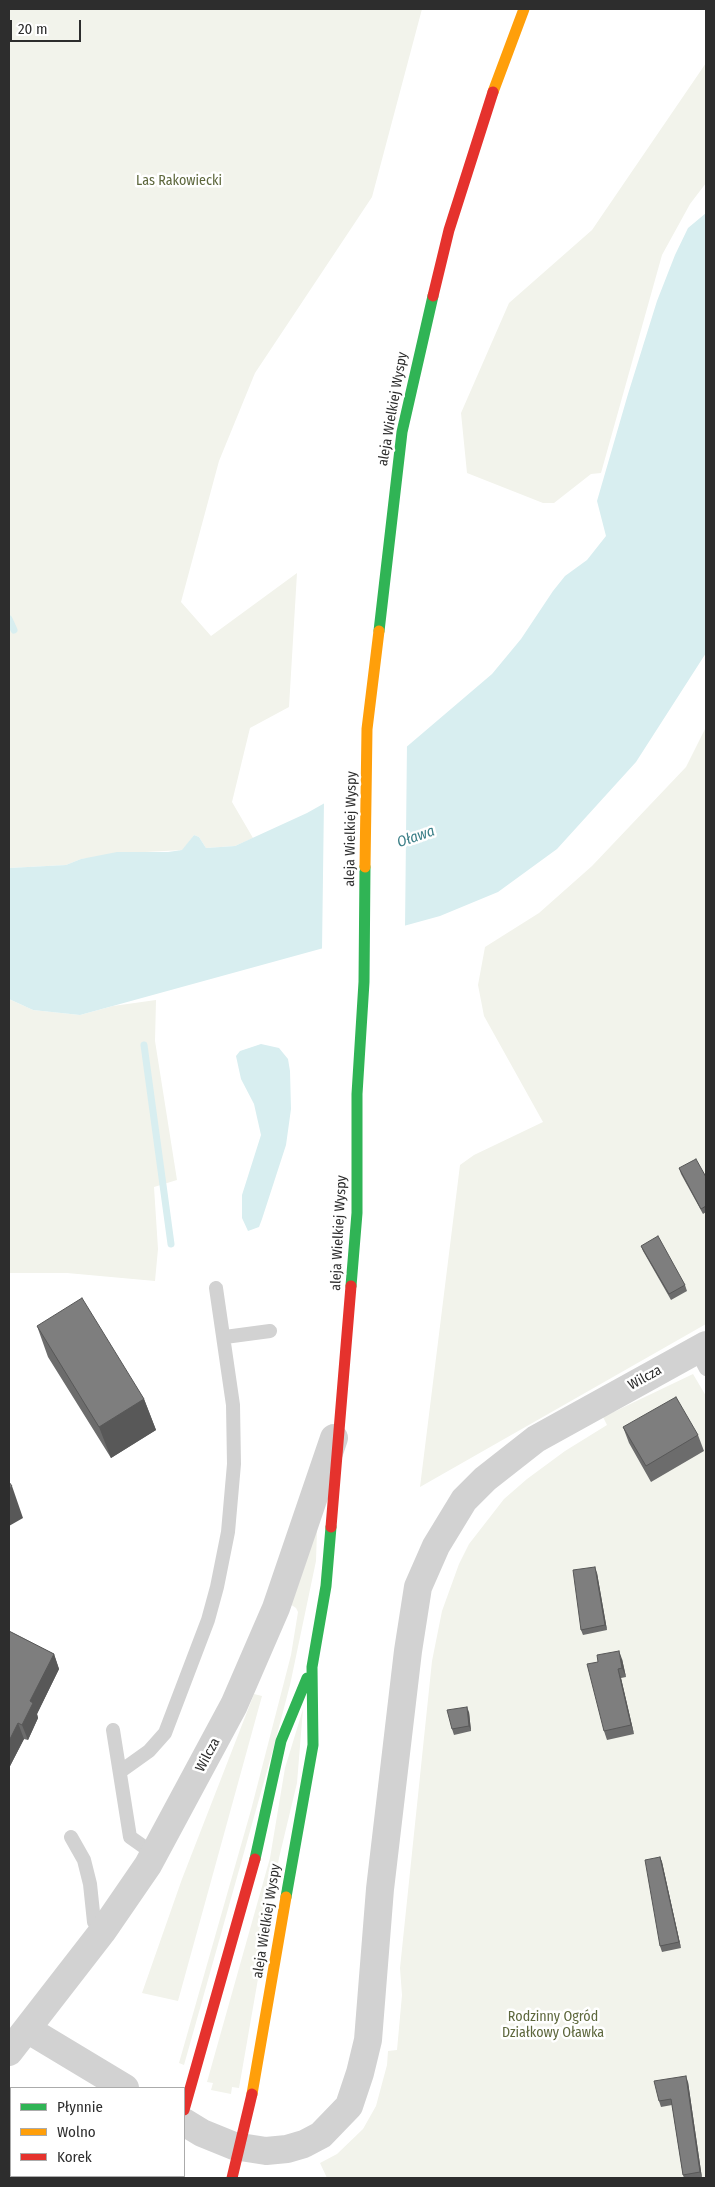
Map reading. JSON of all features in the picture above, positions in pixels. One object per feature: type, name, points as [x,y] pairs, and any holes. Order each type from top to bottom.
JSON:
[{"type":"main road","name":"aleja Wielkiej Wyspy","points":[[232,2178],[252,2094],[312,1745],[312,1667],[326,1586],[357,1214],[357,1094],[364,982],[367,728],[402,432],[449,230],[509,45],[524,9]]},
{"type":"main road","name":"aleja Wielkiej Wyspy","points":[[185,2106],[255,1860],[281,1741],[312,1667]]},
{"type":"street","name":"Wilcza","points":[[185,2123],[202,2133],[234,2146],[266,2151],[287,2149],[304,2144],[321,2135],[349,2106],[368,2040],[380,1889],[408,1651],[418,1587],[436,1546],[464,1500],[485,1479],[536,1439],[583,1412],[703,1355]]},
{"type":"street","name":"Wilcza","points":[[9,2052],[102,1932],[154,1854],[234,1706],[276,1608],[305,1518],[340,1422]]},
{"type":"street","points":[[27,2029],[123,2087]]},
{"type":"lane","points":[[120,1771],[149,1751],[165,1733],[205,1629],[217,1587],[228,1532],[234,1464],[233,1405],[216,1288]]},
{"type":"lane","points":[[224,1338],[270,1331]]},
{"type":"lane","points":[[113,1730],[130,1837],[154,1854]]},
{"type":"lane","points":[[71,1837],[84,1860],[90,1884],[94,1922],[102,1932]]},
{"type":"green space","name":"Las Rakowiecki","points":[[9,9],[422,9],[372,197],[255,373],[219,461],[181,602],[211,636],[297,573],[289,707],[250,728],[232,802],[253,838],[235,846],[206,848],[199,837],[194,835],[183,850],[81,859],[66,865],[9,868]]},
{"type":"green space","points":[[706,63],[706,183],[690,204],[662,255],[601,473],[591,474],[554,503],[543,503],[467,473],[461,413],[509,303],[592,230]]},
{"type":"green space","points":[[706,727],[706,1324],[420,1487],[460,1165],[474,1155],[543,1122],[484,1016],[478,985],[485,947],[539,913],[592,866],[686,767]]},
{"type":"green space","points":[[9,999],[33,1010],[80,1015],[113,1006],[156,1000],[155,1041],[177,1180],[154,1187],[158,1249],[155,1281],[67,1273],[9,1273]]},
{"type":"green space","name":"Rodzinny Ogród Działkowy Oławka","points":[[693,1374],[706,1396],[706,2178],[327,2178],[320,2163],[337,2154],[363,2129],[376,2106],[387,2065],[388,2051],[397,2050],[402,1995],[400,1968],[432,1661],[442,1611],[459,1564],[469,1544],[504,1499],[565,1451],[607,1425],[603,1417]]},
{"type":"green space","points":[[318,1499],[316,1561],[290,1685],[184,2065],[179,2063],[251,1810],[291,1655],[298,1612],[296,1608],[287,1602]]},
{"type":"green space","points":[[254,1694],[262,1696],[178,2001],[142,1993],[182,1879]]},
{"type":"green space","points":[[303,1709],[297,1783],[279,1858],[239,2088],[232,2087],[231,2094],[211,2090],[213,2083],[207,2082],[270,1858],[285,1768]]},
{"type":"water","name":"Oława","points":[[706,213],[706,653],[636,762],[557,849],[498,892],[440,916],[80,1015],[33,1010],[9,999],[9,868],[66,865],[81,859],[117,852],[168,852],[182,850],[194,835],[199,837],[206,848],[235,846],[307,813],[355,786],[397,755],[492,674],[521,639],[565,576],[587,560],[606,536],[597,501],[628,394],[657,301],[675,255],[688,228]]},
{"type":"water","points":[[261,1044],[279,1048],[288,1059],[291,1109],[286,1145],[262,1219],[259,1227],[248,1231],[242,1218],[242,1195],[261,1135],[254,1104],[241,1079],[236,1056],[240,1051]]},
{"type":"pier","points":[[407,743],[405,928],[322,950],[324,800],[354,783]]},
{"type":"building","points":[[696,1159],[706,1177],[706,1206],[701,1209],[679,1168]]},
{"type":"building","points":[[658,1236],[685,1285],[669,1294],[641,1246]]},
{"type":"building","points":[[82,1298],[144,1399],[99,1427],[37,1326]]},
{"type":"building","points":[[676,1397],[698,1435],[646,1466],[623,1427]]},
{"type":"building","points":[[595,1567],[605,1625],[581,1630],[573,1570]]},
{"type":"building","points":[[9,1631],[54,1654],[30,1701],[33,1703],[22,1725],[18,1723],[9,1741]]},
{"type":"building","points":[[619,1651],[622,1668],[618,1669],[631,1725],[604,1731],[587,1664],[598,1662],[597,1655]]},
{"type":"building","points":[[467,1707],[469,1726],[452,1729],[447,1710]]},
{"type":"building","points":[[660,1857],[679,1942],[660,1946],[645,1860]]},
{"type":"building","points":[[686,2076],[700,2172],[683,2175],[671,2099],[659,2101],[654,2081]]},
{"type":"waterway","points":[[9,619],[14,630]]},
{"type":"waterway","points":[[144,1045],[171,1244]]},
{"type":"traffic: fast","points":[[379,631],[402,432],[433,296]]},
{"type":"traffic: fast","points":[[351,1286],[357,1213],[357,1094],[364,982],[365,867]]},
{"type":"traffic: fast","points":[[286,1897],[313,1745],[312,1667],[326,1586],[331,1527]]},
{"type":"traffic: fast","points":[[255,1859],[281,1741],[307,1678]]},
{"type":"traffic: slow","points":[[493,92],[524,9]]},
{"type":"traffic: slow","points":[[365,867],[367,729],[379,631]]},
{"type":"traffic: slow","points":[[252,2094],[286,1897]]},
{"type":"traffic: jam","points":[[433,296],[449,230],[493,92]]},
{"type":"traffic: jam","points":[[331,1527],[351,1286]]},
{"type":"traffic: jam","points":[[185,2106],[255,1859]]},
{"type":"traffic: jam","points":[[232,2178],[252,2094]]}]
